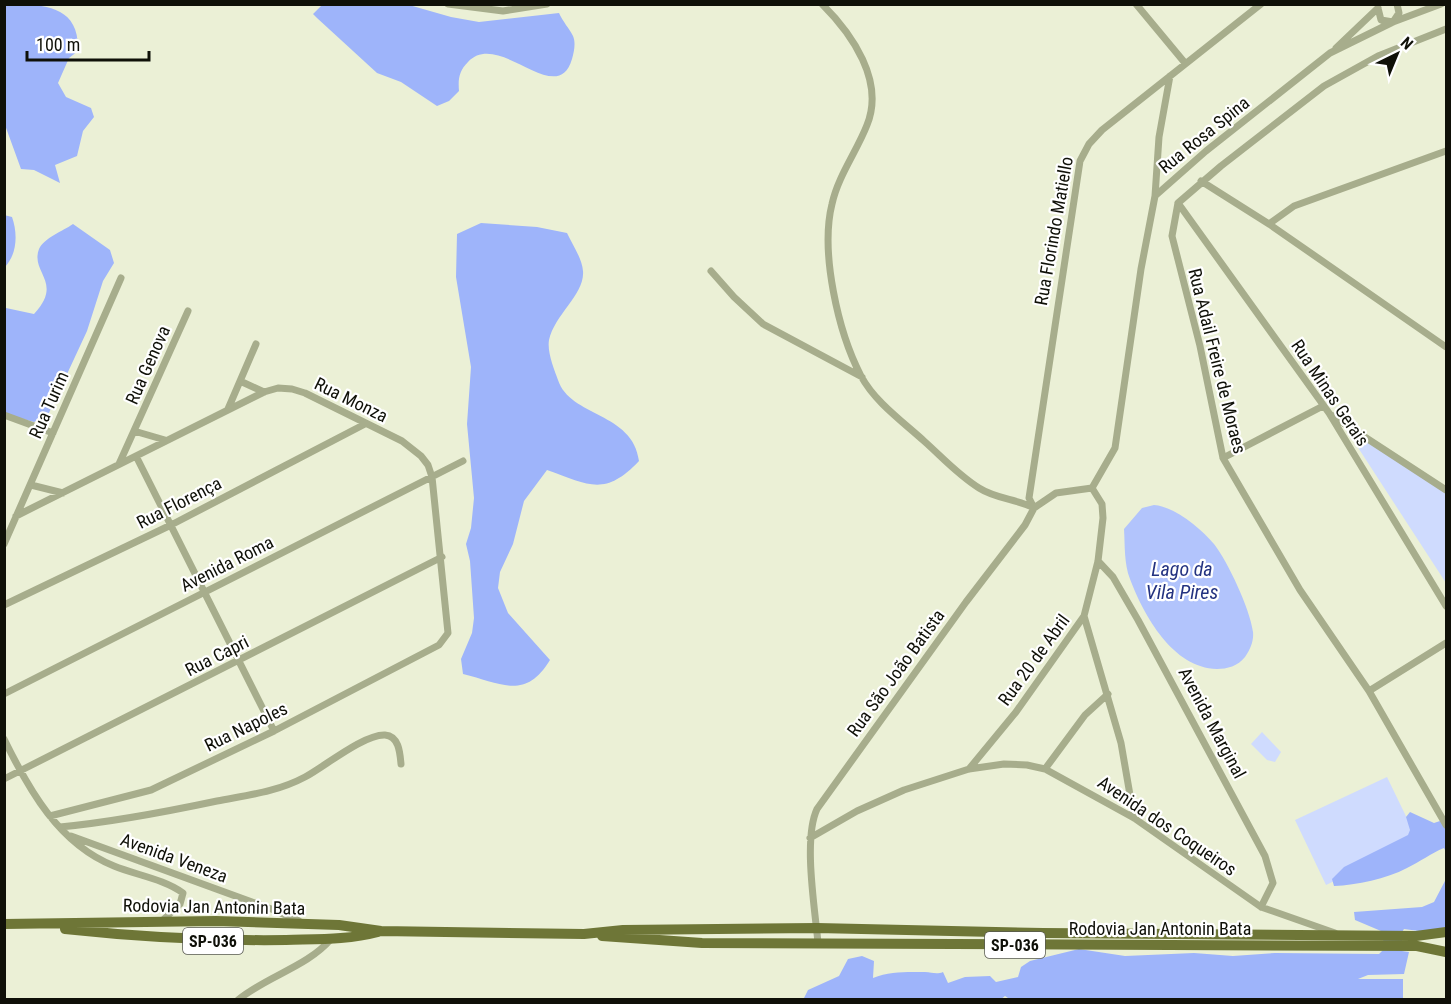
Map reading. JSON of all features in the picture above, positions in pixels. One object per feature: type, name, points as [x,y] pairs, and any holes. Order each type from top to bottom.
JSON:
[{"type":"main road","name":"Rodovia Jan Antonin Bata","points":[[4,924],[162,921],[304,924],[381,931],[584,934],[655,942],[1417,946],[1446,952]]},
{"type":"main road","points":[[162,921],[161,933],[165,939]]},
{"type":"main road","points":[[303,939],[304,924]]},
{"type":"main road","name":"Rodovia Jan Antonin Bata","points":[[45,925],[165,939],[331,939],[381,931]]},
{"type":"main road","name":"Rodovia Jan Antonin Bata","points":[[584,934],[622,930],[817,928],[1043,933],[1416,936],[1446,932]]},
{"type":"street","points":[[448,4],[503,11],[547,4]]},
{"type":"street","points":[[822,4],[847,31],[860,54],[872,93],[868,123],[832,203],[827,243],[830,280],[862,377],[890,412],[959,474],[981,490],[1034,508]]},
{"type":"street","points":[[1136,4],[1185,63]]},
{"type":"street","name":"Rua Florindo Matiello","points":[[1034,508],[1029,498],[1080,161],[1089,144],[1102,130],[1261,4]]},
{"type":"street","points":[[1378,6],[1381,20],[1393,22],[1400,13],[1397,4]]},
{"type":"street","name":"Rua Rosa Spina","points":[[1092,488],[1115,448],[1141,269],[1155,196],[1206,151],[1330,53],[1393,22],[1441,4]]},
{"type":"street","points":[[1330,53],[1378,6]]},
{"type":"street","points":[[1178,203],[1201,181],[1324,86],[1378,56],[1446,29]]},
{"type":"street","points":[[1155,196],[1159,137],[1170,76]]},
{"type":"street","points":[[1269,225],[1294,206],[1446,151]]},
{"type":"street","points":[[1201,181],[1446,347]]},
{"type":"street","name":"Rua Minas Gerais","points":[[1178,203],[1329,413],[1446,606]]},
{"type":"street","name":"Rua Adail Freire de Moraes","points":[[1178,203],[1172,236],[1223,458],[1300,590],[1369,691],[1446,825]]},
{"type":"street","points":[[711,271],[763,324],[862,377]]},
{"type":"street","name":"Rua Turim","points":[[4,544],[121,278]]},
{"type":"street","name":"Rua Genova","points":[[119,464],[188,311]]},
{"type":"street","points":[[228,409],[256,344]]},
{"type":"street","points":[[240,381],[264,392]]},
{"type":"street","name":"Rua Monza","points":[[16,516],[264,392],[278,388],[305,393],[414,449],[428,465],[432,477],[442,557],[448,633],[445,639]]},
{"type":"street","points":[[1223,458],[1323,406]]},
{"type":"street","points":[[1329,413],[1446,490]]},
{"type":"street","points":[[4,415],[53,433]]},
{"type":"street","name":"Rua Florença","points":[[6,602],[171,525],[365,424]]},
{"type":"street","name":"Rua Genova","points":[[134,431],[165,440]]},
{"type":"street","points":[[136,456],[274,731]]},
{"type":"street","name":"Avenida Roma","points":[[4,694],[463,461]]},
{"type":"street","points":[[31,485],[63,493]]},
{"type":"street","name":"Rua São João Batista","points":[[818,944],[810,838],[812,819],[817,809],[951,621],[1025,525],[1034,508],[1056,493],[1092,488]]},
{"type":"street","name":"Rua 20 de Abril","points":[[969,769],[1016,712],[1084,616],[1098,561],[1103,518],[1102,504],[1092,488]]},
{"type":"street","name":"Rua Capri","points":[[4,779],[240,662],[442,557]]},
{"type":"street","name":"Avenida Marginal","points":[[1098,561],[1113,577],[1138,620],[1265,856],[1273,883],[1261,907]]},
{"type":"street","points":[[1084,616],[1108,694],[1134,818]]},
{"type":"street","name":"Rua Napoles","points":[[50,816],[151,790],[274,731],[445,639]]},
{"type":"street","points":[[1369,691],[1446,643]]},
{"type":"street","points":[[1045,769],[1085,715],[1108,694]]},
{"type":"street","points":[[60,827],[124,820],[276,790],[306,776],[372,737],[386,735],[393,738],[399,748],[401,764]]},
{"type":"street","name":"Avenida Veneza","points":[[4,739],[20,771],[50,816],[66,834],[97,858],[183,893],[180,904],[162,921]]},
{"type":"street","name":"Avenida dos Coqueiros","points":[[810,838],[857,811],[969,769],[1004,764],[1045,769],[1134,818],[1261,907],[1337,934]]},
{"type":"street","name":"Avenida Veneza","points":[[66,834],[274,910],[304,924]]},
{"type":"street","points":[[238,999],[316,954],[331,939]]},
{"type":"shaded area","points":[[4,5],[44,6],[55,10],[65,15],[72,23],[77,35],[78,51],[69,58],[58,83],[66,97],[91,108],[94,117],[83,131],[77,156],[55,165],[60,183],[34,170],[21,169],[5,125]]},
{"type":"shaded area","points":[[322,5],[409,5],[479,22],[559,13],[573,36],[574,50],[572,59],[564,72],[554,76],[541,74],[495,55],[481,54],[468,62],[461,72],[459,91],[449,101],[437,106],[401,82],[377,73],[313,14]]},
{"type":"shaded area","points":[[4,215],[12,217],[16,237],[12,256],[5,267]]},
{"type":"shaded area","points":[[481,223],[537,227],[567,233],[581,261],[583,271],[579,288],[557,321],[549,340],[553,366],[565,392],[575,401],[626,433],[634,445],[639,461],[616,480],[596,485],[547,470],[524,501],[513,544],[500,572],[498,588],[508,613],[550,660],[541,673],[531,681],[511,686],[463,674],[461,659],[472,633],[474,618],[470,561],[466,544],[471,528],[474,498],[467,424],[471,367],[456,277],[457,234]]},
{"type":"shaded area","points":[[73,224],[110,250],[114,263],[103,281],[87,331],[48,415],[34,422],[5,414],[4,310],[6,308],[34,314],[46,294],[46,286],[37,257],[39,249],[49,238]]},
{"type":"shaded area","points":[[1344,426],[1446,493],[1446,583]]},
{"type":"shaded area","points":[[1262,732],[1281,752],[1275,762],[1267,760],[1251,744]]},
{"type":"shaded area","points":[[1387,777],[1418,841],[1326,885],[1295,820]]},
{"type":"shaded area","points":[[1410,812],[1434,823],[1446,819],[1446,852],[1444,848],[1399,872],[1381,878],[1334,886],[1332,879],[1344,867],[1408,835],[1410,830],[1406,817]]},
{"type":"shaded area","points":[[1446,879],[1446,927],[1426,932],[1404,929],[1402,951],[1409,952],[1404,974],[1368,975],[1358,979],[1403,979],[1403,999],[1011,1000],[1005,996],[1000,1000],[803,1000],[808,990],[839,976],[848,959],[862,956],[874,961],[873,978],[899,972],[943,972],[948,983],[965,977],[990,976],[996,982],[1018,977],[1021,967],[1030,961],[1079,949],[1125,956],[1194,953],[1233,956],[1275,953],[1379,954],[1385,948],[1381,931],[1355,920],[1354,912],[1422,907],[1434,902]]},
{"type":"water","name":"Lago da Vila Pires","points":[[1154,505],[1179,514],[1202,531],[1220,552],[1232,574],[1248,611],[1253,635],[1247,654],[1236,665],[1217,669],[1187,660],[1162,638],[1143,609],[1128,573],[1124,529],[1142,508]]}]
